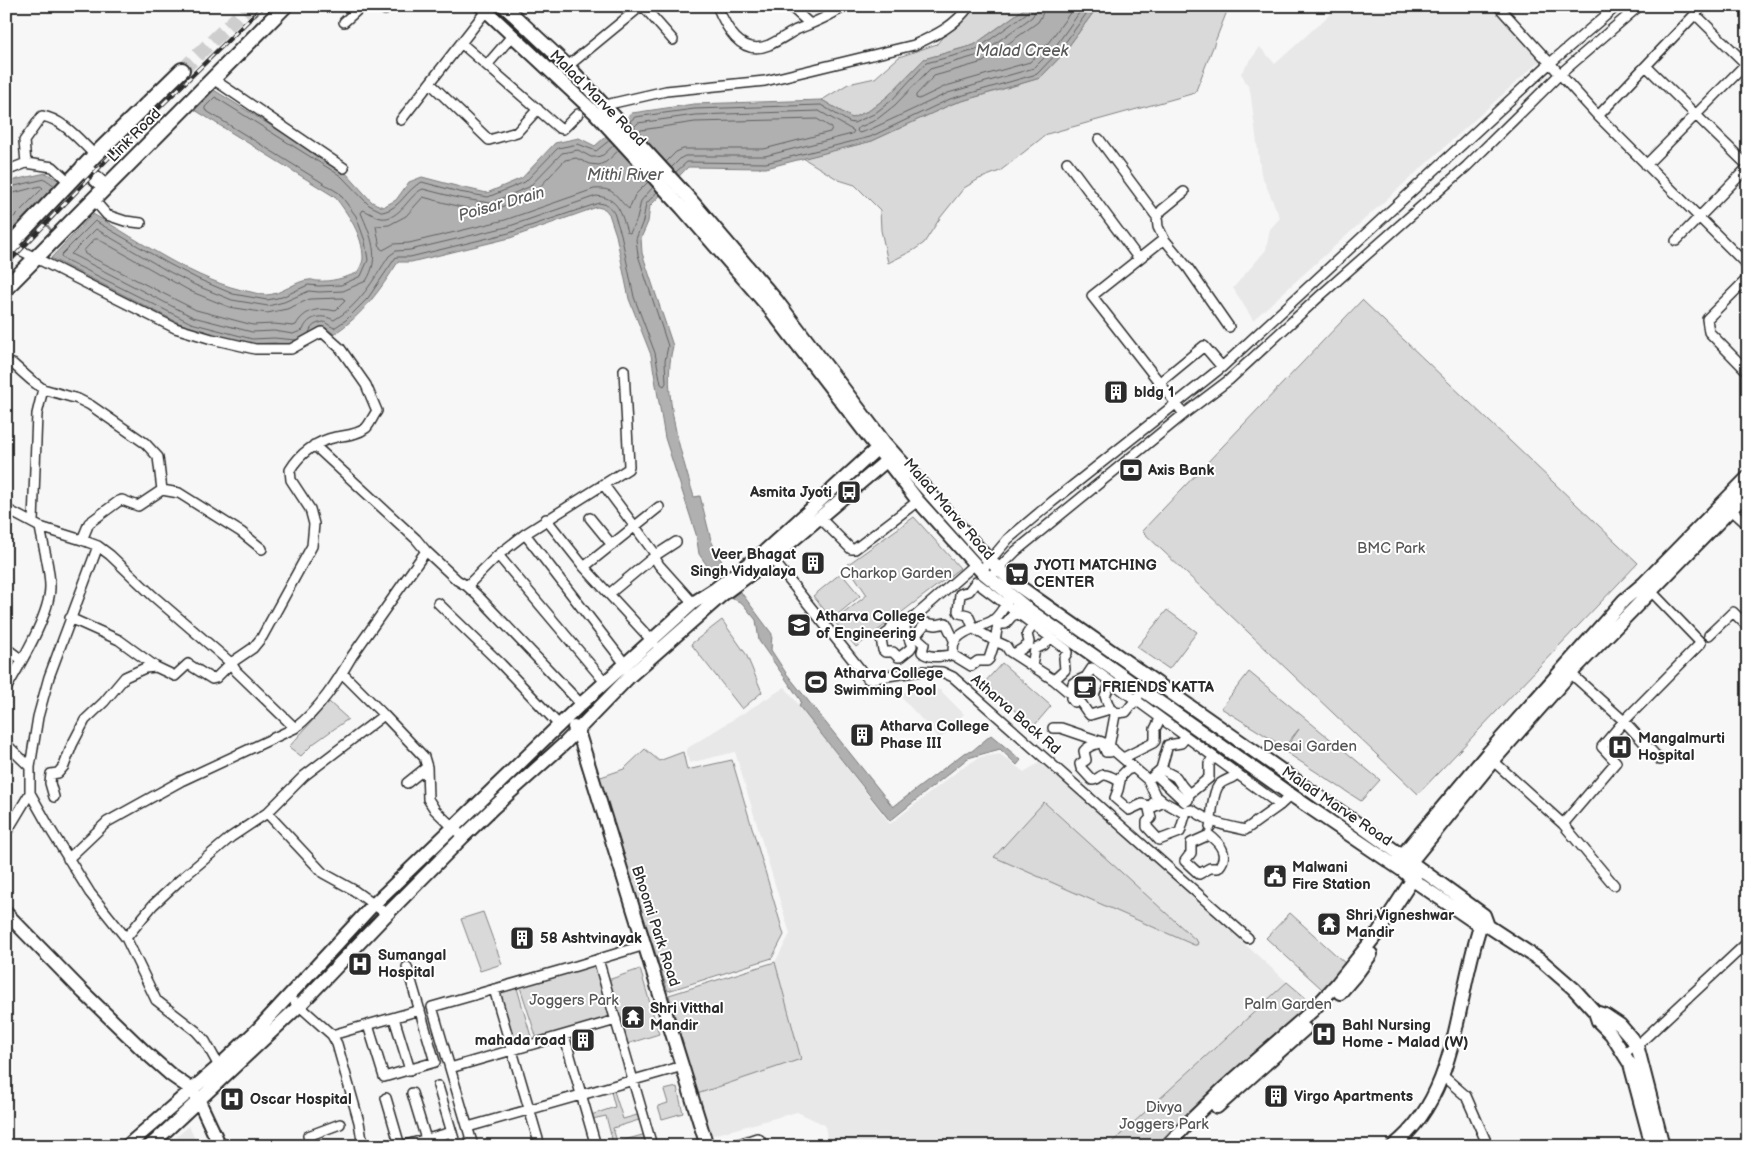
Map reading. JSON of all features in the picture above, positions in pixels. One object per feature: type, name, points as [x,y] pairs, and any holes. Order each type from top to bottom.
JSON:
[{"type":"main road","name":"Link Road","points":[[6,288],[285,6]]},
{"type":"main road","name":"Malad Marve Road","points":[[504,6],[568,66],[607,114],[686,204],[1008,600],[1029,610],[1139,695],[1354,837],[1410,870]]},
{"type":"main road","name":"Malad Marve Road","points":[[487,8],[582,110],[607,114]]},
{"type":"main road","points":[[487,8],[577,86],[582,110]]},
{"type":"main road","name":"Link Road","points":[[10,243],[95,155],[182,70]]},
{"type":"main road","points":[[84,167],[105,187]]},
{"type":"main road","points":[[150,1146],[299,1006],[463,838],[574,734],[630,676],[655,645],[678,624],[722,595],[768,554],[881,445]]},
{"type":"main road","name":"Malad Marve Road","points":[[891,457],[918,501],[985,571],[1037,599],[1361,826],[1410,870],[1476,923],[1484,922],[1544,962],[1574,989],[1595,1012]]},
{"type":"main road","points":[[678,624],[694,603],[820,518],[891,457]]},
{"type":"main road","points":[[1176,1143],[1231,1089],[1313,1016],[1334,994],[1383,932],[1410,870],[1490,758],[1567,670],[1727,505],[1743,492],[1748,477]]},
{"type":"main road","points":[[127,1146],[219,1066],[289,997],[373,905],[581,704],[625,664],[655,645]]},
{"type":"main road","name":"Bhoomi Park Road","points":[[563,723],[574,734],[698,1128],[707,1146]]},
{"type":"main road","points":[[1303,803],[1312,793]]},
{"type":"main road","points":[[1354,837],[1361,826]]},
{"type":"main road","points":[[6,913],[11,924],[142,1055],[188,1092],[220,1146]]},
{"type":"main road","points":[[1393,1146],[1420,1120],[1443,1076],[1484,922]]},
{"type":"main road","points":[[1652,1146],[1645,1094],[1637,1048],[1620,1025],[1605,1014],[1595,1012],[1598,1022],[1611,1034],[1630,1064],[1645,1094],[1663,1146]]},
{"type":"main road","points":[[196,1104],[213,1146]]},
{"type":"main road","name":"Bhoomi Park Road","points":[[698,1128],[699,1146]]},
{"type":"street","points":[[344,22],[362,6]]},
{"type":"street","points":[[380,6],[385,10],[388,6]]},
{"type":"street","points":[[568,66],[642,6],[673,40]]},
{"type":"street","points":[[717,6],[731,34],[740,43],[750,47],[769,45],[836,12],[844,6]]},
{"type":"street","points":[[790,6],[810,24]]},
{"type":"street","points":[[607,114],[666,91],[764,81],[914,44],[937,34],[961,18],[969,6]]},
{"type":"street","points":[[1498,6],[1598,116],[1748,266]]},
{"type":"street","points":[[1072,695],[1054,680],[1009,651],[1006,646],[974,629],[969,616],[959,614],[960,594],[969,591],[1008,539],[1222,367],[1549,64],[1617,6]]},
{"type":"street","points":[[919,631],[907,623],[964,573],[985,571],[1016,551],[1165,429],[1229,380],[1467,166],[1559,75],[1639,6]]},
{"type":"street","points":[[1598,116],[1703,6]]},
{"type":"street","points":[[401,120],[487,8]]},
{"type":"street","points":[[1646,165],[1747,64],[1695,14]]},
{"type":"street","points":[[487,65],[512,36]]},
{"type":"street","points":[[461,43],[559,128],[563,129],[582,110]]},
{"type":"street","points":[[1646,66],[1748,167],[1676,240]]},
{"type":"street","points":[[213,79],[344,168]]},
{"type":"street","points":[[430,83],[489,140],[517,132],[538,110]]},
{"type":"street","points":[[1511,99],[1523,111]]},
{"type":"street","points":[[26,163],[24,141],[42,116],[58,121],[95,155]]},
{"type":"street","points":[[1099,139],[1157,216],[1158,227],[1164,239],[1188,268],[1229,327]]},
{"type":"street","points":[[1067,162],[1139,259]]},
{"type":"street","points":[[6,171],[26,163],[53,167],[68,184]]},
{"type":"street","points":[[1157,216],[1184,192]]},
{"type":"street","points":[[90,202],[107,215],[125,221],[141,223]]},
{"type":"street","points":[[1164,239],[1092,296],[1184,414]]},
{"type":"street","points":[[10,243],[175,328],[212,339],[255,349],[291,349],[322,332],[340,348],[366,385],[376,411],[366,427],[350,436],[334,438],[314,445],[294,463],[290,470],[291,480],[310,509],[314,524],[312,546],[262,637],[253,648],[231,662],[216,678],[212,679],[188,664],[175,676],[156,667],[119,640],[70,618]]},
{"type":"street","points":[[1326,270],[1336,282]]},
{"type":"street","points":[[1748,278],[1707,319],[1710,332],[1748,372]]},
{"type":"street","points":[[1159,383],[1204,346],[1222,367]]},
{"type":"street","points":[[14,364],[43,389],[78,399],[90,405],[145,443],[158,457],[162,490]]},
{"type":"street","points":[[468,586],[498,555],[525,534],[628,469],[624,370]]},
{"type":"street","points":[[6,689],[37,631],[49,599],[50,586],[37,524],[36,414],[43,389]]},
{"type":"street","points":[[1157,418],[1165,429]]},
{"type":"street","points":[[1124,444],[1133,455]]},
{"type":"street","points":[[314,445],[416,539],[457,580],[468,586],[581,704]]},
{"type":"street","points":[[603,484],[656,555],[655,558],[659,565],[694,603]]},
{"type":"street","points":[[82,540],[90,523],[119,501],[122,500],[138,506],[162,490],[179,493],[241,532],[262,549]]},
{"type":"street","points":[[820,518],[851,549],[856,549],[918,501]]},
{"type":"street","points":[[1727,505],[1748,526]]},
{"type":"street","points":[[584,567],[659,507]]},
{"type":"street","points":[[6,509],[37,524],[98,546],[110,555],[152,595],[231,662],[236,671],[294,728]]},
{"type":"street","points":[[590,518],[612,545]]},
{"type":"street","points":[[546,519],[584,567],[655,645]]},
{"type":"street","points":[[525,534],[625,664]]},
{"type":"street","points":[[609,594],[656,555],[676,542]]},
{"type":"street","points":[[98,546],[49,677],[38,717],[30,767],[30,793],[90,893],[126,938],[156,1000],[196,1031],[205,1041],[219,1066]]},
{"type":"street","points":[[68,859],[107,822],[181,780],[294,728],[309,718],[426,551]]},
{"type":"street","name":"Atharva Back Rd","points":[[768,554],[868,679],[920,671],[942,672],[953,677],[1248,938]]},
{"type":"street","points":[[498,555],[605,682]]},
{"type":"street","points":[[964,573],[985,571]]},
{"type":"street","points":[[1563,824],[1616,762],[1602,747],[1624,721],[1701,643],[1647,587]]},
{"type":"street","points":[[954,642],[964,633],[993,620],[1008,600],[1017,614],[1067,650],[1064,658],[1065,670],[1076,681]]},
{"type":"street","points":[[438,603],[563,723]]},
{"type":"street","points":[[1709,635],[1733,612],[1748,627]]},
{"type":"street","points":[[953,655],[954,642],[946,623],[936,625],[926,623],[916,637],[924,644],[922,652],[924,655],[953,655],[970,666],[974,666],[978,661],[990,659],[998,624],[1005,624],[1012,616],[1017,614]]},
{"type":"street","points":[[1014,654],[1028,644],[1027,634],[1033,625]]},
{"type":"street","points":[[1032,666],[1035,649],[1044,645],[1050,638]]},
{"type":"street","points":[[6,648],[22,660]]},
{"type":"street","points":[[54,797],[50,783],[51,774],[58,773],[64,766],[85,720],[104,702],[125,677],[145,668],[156,667]]},
{"type":"street","points":[[1139,695],[1126,712],[1113,711],[1090,715],[1081,703],[1074,702],[1071,698],[1073,683],[1086,677],[1092,668],[1111,682],[1139,695],[1160,718],[1280,805]]},
{"type":"street","points":[[1054,680],[1065,670]]},
{"type":"street","points":[[1567,670],[1624,721],[1660,760]]},
{"type":"street","points":[[342,673],[424,757],[428,799],[435,810],[463,838]]},
{"type":"street","points":[[1108,746],[1115,715],[1105,696],[1111,682]]},
{"type":"street","points":[[126,938],[153,905],[180,879],[231,837],[267,813],[304,776],[384,715]]},
{"type":"street","points":[[1123,758],[1153,744],[1155,741],[1155,729],[1160,718]]},
{"type":"street","points":[[1053,728],[1066,729],[1108,746],[1134,768],[1154,775],[1176,776],[1189,794]]},
{"type":"street","points":[[1180,832],[1159,840],[1146,827],[1147,822],[1151,818],[1149,809],[1152,807],[1155,795],[1154,775],[1168,745],[1181,743],[1186,737]]},
{"type":"street","points":[[6,744],[30,767]]},
{"type":"street","points":[[1108,746],[1086,748],[1084,751],[1086,760],[1080,764],[1081,768],[1092,780],[1096,780],[1103,775],[1119,782]]},
{"type":"street","points":[[1154,775],[1185,802],[1188,800],[1189,794],[1209,778],[1208,764],[1213,757]]},
{"type":"street","points":[[1490,758],[1563,824],[1614,885]]},
{"type":"street","points":[[407,781],[426,764]]},
{"type":"street","points":[[1134,768],[1127,770],[1121,776],[1115,798],[1129,810],[1142,804],[1152,807],[1164,802]]},
{"type":"street","points":[[1210,835],[1215,792],[1218,785],[1232,779],[1237,774]]},
{"type":"street","points":[[6,833],[30,793]]},
{"type":"street","points":[[1155,795],[1182,812],[1192,810],[1211,822],[1245,830],[1291,795]]},
{"type":"street","points":[[1180,832],[1186,812]]},
{"type":"street","points":[[267,813],[323,873],[352,889],[387,914]]},
{"type":"street","points":[[1180,832],[1191,843],[1191,853],[1185,861],[1198,874],[1210,868],[1218,868],[1222,864],[1224,852],[1220,842],[1210,835]]},
{"type":"street","points":[[1191,843],[1210,835]]},
{"type":"street","points":[[1624,1053],[1637,1048],[1748,942]]},
{"type":"street","points":[[473,1146],[432,1007],[642,946]]},
{"type":"street","points":[[598,959],[633,1080],[649,1145]]},
{"type":"street","points":[[368,1025],[384,1077],[435,1062],[407,967]]},
{"type":"street","points":[[494,989],[540,1146]]},
{"type":"street","points":[[289,997],[332,1035],[337,1044],[359,1122],[362,1146]]},
{"type":"street","points":[[332,1035],[420,1010]]},
{"type":"street","points":[[394,1018],[410,1070]]},
{"type":"street","points":[[450,1068],[616,1020]]},
{"type":"street","points":[[564,1035],[596,1146]]},
{"type":"street","points":[[468,1127],[679,1067]]},
{"type":"street","points":[[1443,1076],[1466,1096],[1488,1146]]},
{"type":"street","points":[[438,1086],[456,1146]]},
{"type":"street","points":[[412,1092],[427,1142]]},
{"type":"street","points":[[386,1098],[401,1146],[427,1142],[452,1132]]},
{"type":"street","points":[[311,1146],[308,1136],[340,1124]]},
{"type":"street","points":[[733,1146],[757,1138],[762,1146]]},
{"type":"shaded area","points":[[1339,6],[1495,6],[1542,59],[1253,320],[1233,288],[1266,250],[1270,229],[1280,218],[1261,174],[1250,90],[1241,73],[1260,47],[1275,64]]},
{"type":"shaded area","points":[[918,686],[940,690],[964,714],[940,739],[899,695]]},
{"type":"shaded area","points":[[785,687],[890,824],[959,770],[980,757],[1000,754],[1024,772],[1042,761],[1287,982],[1108,1146],[828,1146],[825,1125],[797,1112],[710,1136],[697,1094],[801,1059],[775,962],[790,934],[735,752],[689,763],[686,749]]},
{"type":"shaded area","points":[[189,1126],[198,1146],[166,1146]]},
{"type":"green space","points":[[966,6],[1028,6],[974,45],[924,59],[888,96],[870,110],[852,118],[822,100],[848,84],[875,78],[899,57],[937,44]]},
{"type":"green space","points":[[1098,6],[1229,6],[1195,93],[1047,134],[1000,171],[979,179],[964,188],[940,218],[924,243],[888,263],[881,230],[880,210],[855,185],[839,180],[803,158],[872,141],[952,104],[1040,78],[1063,54]]},
{"type":"green space","name":"BMC Park","points":[[1362,300],[1638,563],[1418,794],[1142,531]]},
{"type":"green space","name":"Charkop Garden","points":[[914,517],[960,568],[856,647],[834,621],[867,595],[847,565]]},
{"type":"green space","points":[[841,573],[860,596],[832,619],[813,596]]},
{"type":"green space","points":[[1167,610],[1197,632],[1169,669],[1137,647]]},
{"type":"green space","points":[[722,620],[746,654],[762,692],[742,709],[691,644]]},
{"type":"green space","points":[[1002,663],[1051,706],[1033,727],[984,683]]},
{"type":"green space","name":"Desai Garden","points":[[1249,672],[1380,780],[1361,801],[1284,751],[1299,729],[1284,747],[1221,708]]},
{"type":"green space","points":[[329,702],[348,719],[313,744],[301,756],[289,747]]},
{"type":"green space","points":[[645,749],[659,761],[683,752],[687,770],[732,760],[784,935],[772,958],[668,991],[598,778],[624,769]]},
{"type":"green space","points":[[1044,802],[1198,942],[1197,945],[994,857]]},
{"type":"green space","points":[[483,912],[502,964],[480,971],[461,919]]},
{"type":"green space","points":[[1290,913],[1347,965],[1322,989],[1266,938]]},
{"type":"green space","name":"Joggers Park","points":[[596,960],[614,1021],[538,1042],[519,984]]},
{"type":"green space","points":[[775,962],[801,1059],[697,1094],[669,995]]},
{"type":"green space","points":[[640,969],[659,1034],[627,1044],[608,980]]},
{"type":"green space","points":[[1287,982],[1313,1004],[1219,1086],[1155,1146],[1108,1146]]},
{"type":"green space","points":[[517,988],[532,1040],[515,1045],[498,993]]},
{"type":"green space","points":[[677,1087],[683,1113],[662,1119],[658,1106],[668,1103],[664,1090]]},
{"type":"green space","points":[[614,1091],[623,1119],[641,1114],[642,1119],[613,1128],[617,1142],[646,1134],[648,1141],[631,1146],[606,1146],[613,1143],[606,1116],[592,1119],[591,1115],[615,1107],[611,1092]]},
{"type":"water","name":"Mithi River","points":[[1028,6],[1098,6],[1063,54],[1040,78],[952,104],[872,141],[766,168],[688,167],[650,206],[648,222],[641,238],[642,253],[673,346],[669,383],[671,402],[678,442],[694,497],[700,496],[711,540],[718,555],[743,595],[772,634],[771,650],[786,673],[893,807],[964,753],[972,751],[991,735],[1021,760],[1017,765],[1000,749],[968,758],[890,821],[799,706],[801,701],[759,641],[756,620],[742,603],[729,597],[699,554],[696,534],[665,438],[651,355],[629,299],[616,235],[609,214],[605,209],[597,207],[510,238],[411,262],[398,262],[370,301],[344,327],[334,334],[323,327],[315,330],[313,337],[293,345],[274,343],[251,344],[189,328],[51,258],[93,214],[170,260],[210,280],[260,294],[277,293],[299,282],[332,280],[357,273],[363,260],[358,233],[335,197],[195,110],[214,90],[345,172],[372,202],[383,207],[396,200],[409,182],[422,177],[487,193],[522,178],[555,143],[579,138],[595,146],[632,113],[694,104],[822,100],[852,118],[870,110],[888,96],[924,59],[974,45]]},
{"type":"water","points":[[46,173],[65,184],[18,229],[6,229],[6,184],[18,179]]},
{"type":"waterway","name":"Poisar Drain","points":[[42,219],[54,234]]},
{"type":"tunnel","points":[[182,70],[249,6]]},
{"type":"railway","points":[[6,265],[117,149],[263,6]]},
{"type":"place","name":"bldg 1","points":[[1116,392]]},
{"type":"place","name":"Axis Bank","points":[[1131,470]]},
{"type":"place","name":"Asmita Jyoti","points":[[849,492]]},
{"type":"place","name":"Veer Bhagat Singh Vidyalaya","points":[[813,563]]},
{"type":"place","name":"JYOTI MATCHING CENTER","points":[[1017,574]]},
{"type":"place","name":"Atharva College of Engineering","points":[[799,625]]},
{"type":"place","name":"Atharva College Swimming Pool","points":[[816,682]]},
{"type":"place","name":"FRIENDS KATTA","points":[[1085,687]]},
{"type":"place","name":"Atharva College Phase III","points":[[862,735]]},
{"type":"place","name":"Mangalmurti Hospital","points":[[1620,747]]},
{"type":"place","name":"Malwani Fire Station","points":[[1275,876]]},
{"type":"place","name":"Shri Vigneshwar Mandir","points":[[1329,924]]},
{"type":"place","name":"58 Ashtvinayak","points":[[522,938]]},
{"type":"place","name":"Sumangal Hospital","points":[[360,964]]},
{"type":"place","name":"Shri Vitthal Mandir","points":[[633,1017]]},
{"type":"place","name":"Bahl Nursing Home - Malad (W)","points":[[1324,1034]]},
{"type":"place","name":"mahada road","points":[[583,1040]]},
{"type":"place","name":"Virgo Apartments","points":[[1276,1096]]},
{"type":"place","name":"Oscar Hospital","points":[[232,1099]]},
{"type":"water label","name":"Malad Creek","points":[[1022,50]]},
{"type":"park label","name":"Palm Garden","points":[[1288,1004]]},
{"type":"park label","name":"Divya Joggers Park","points":[[1164,1116]]}]
